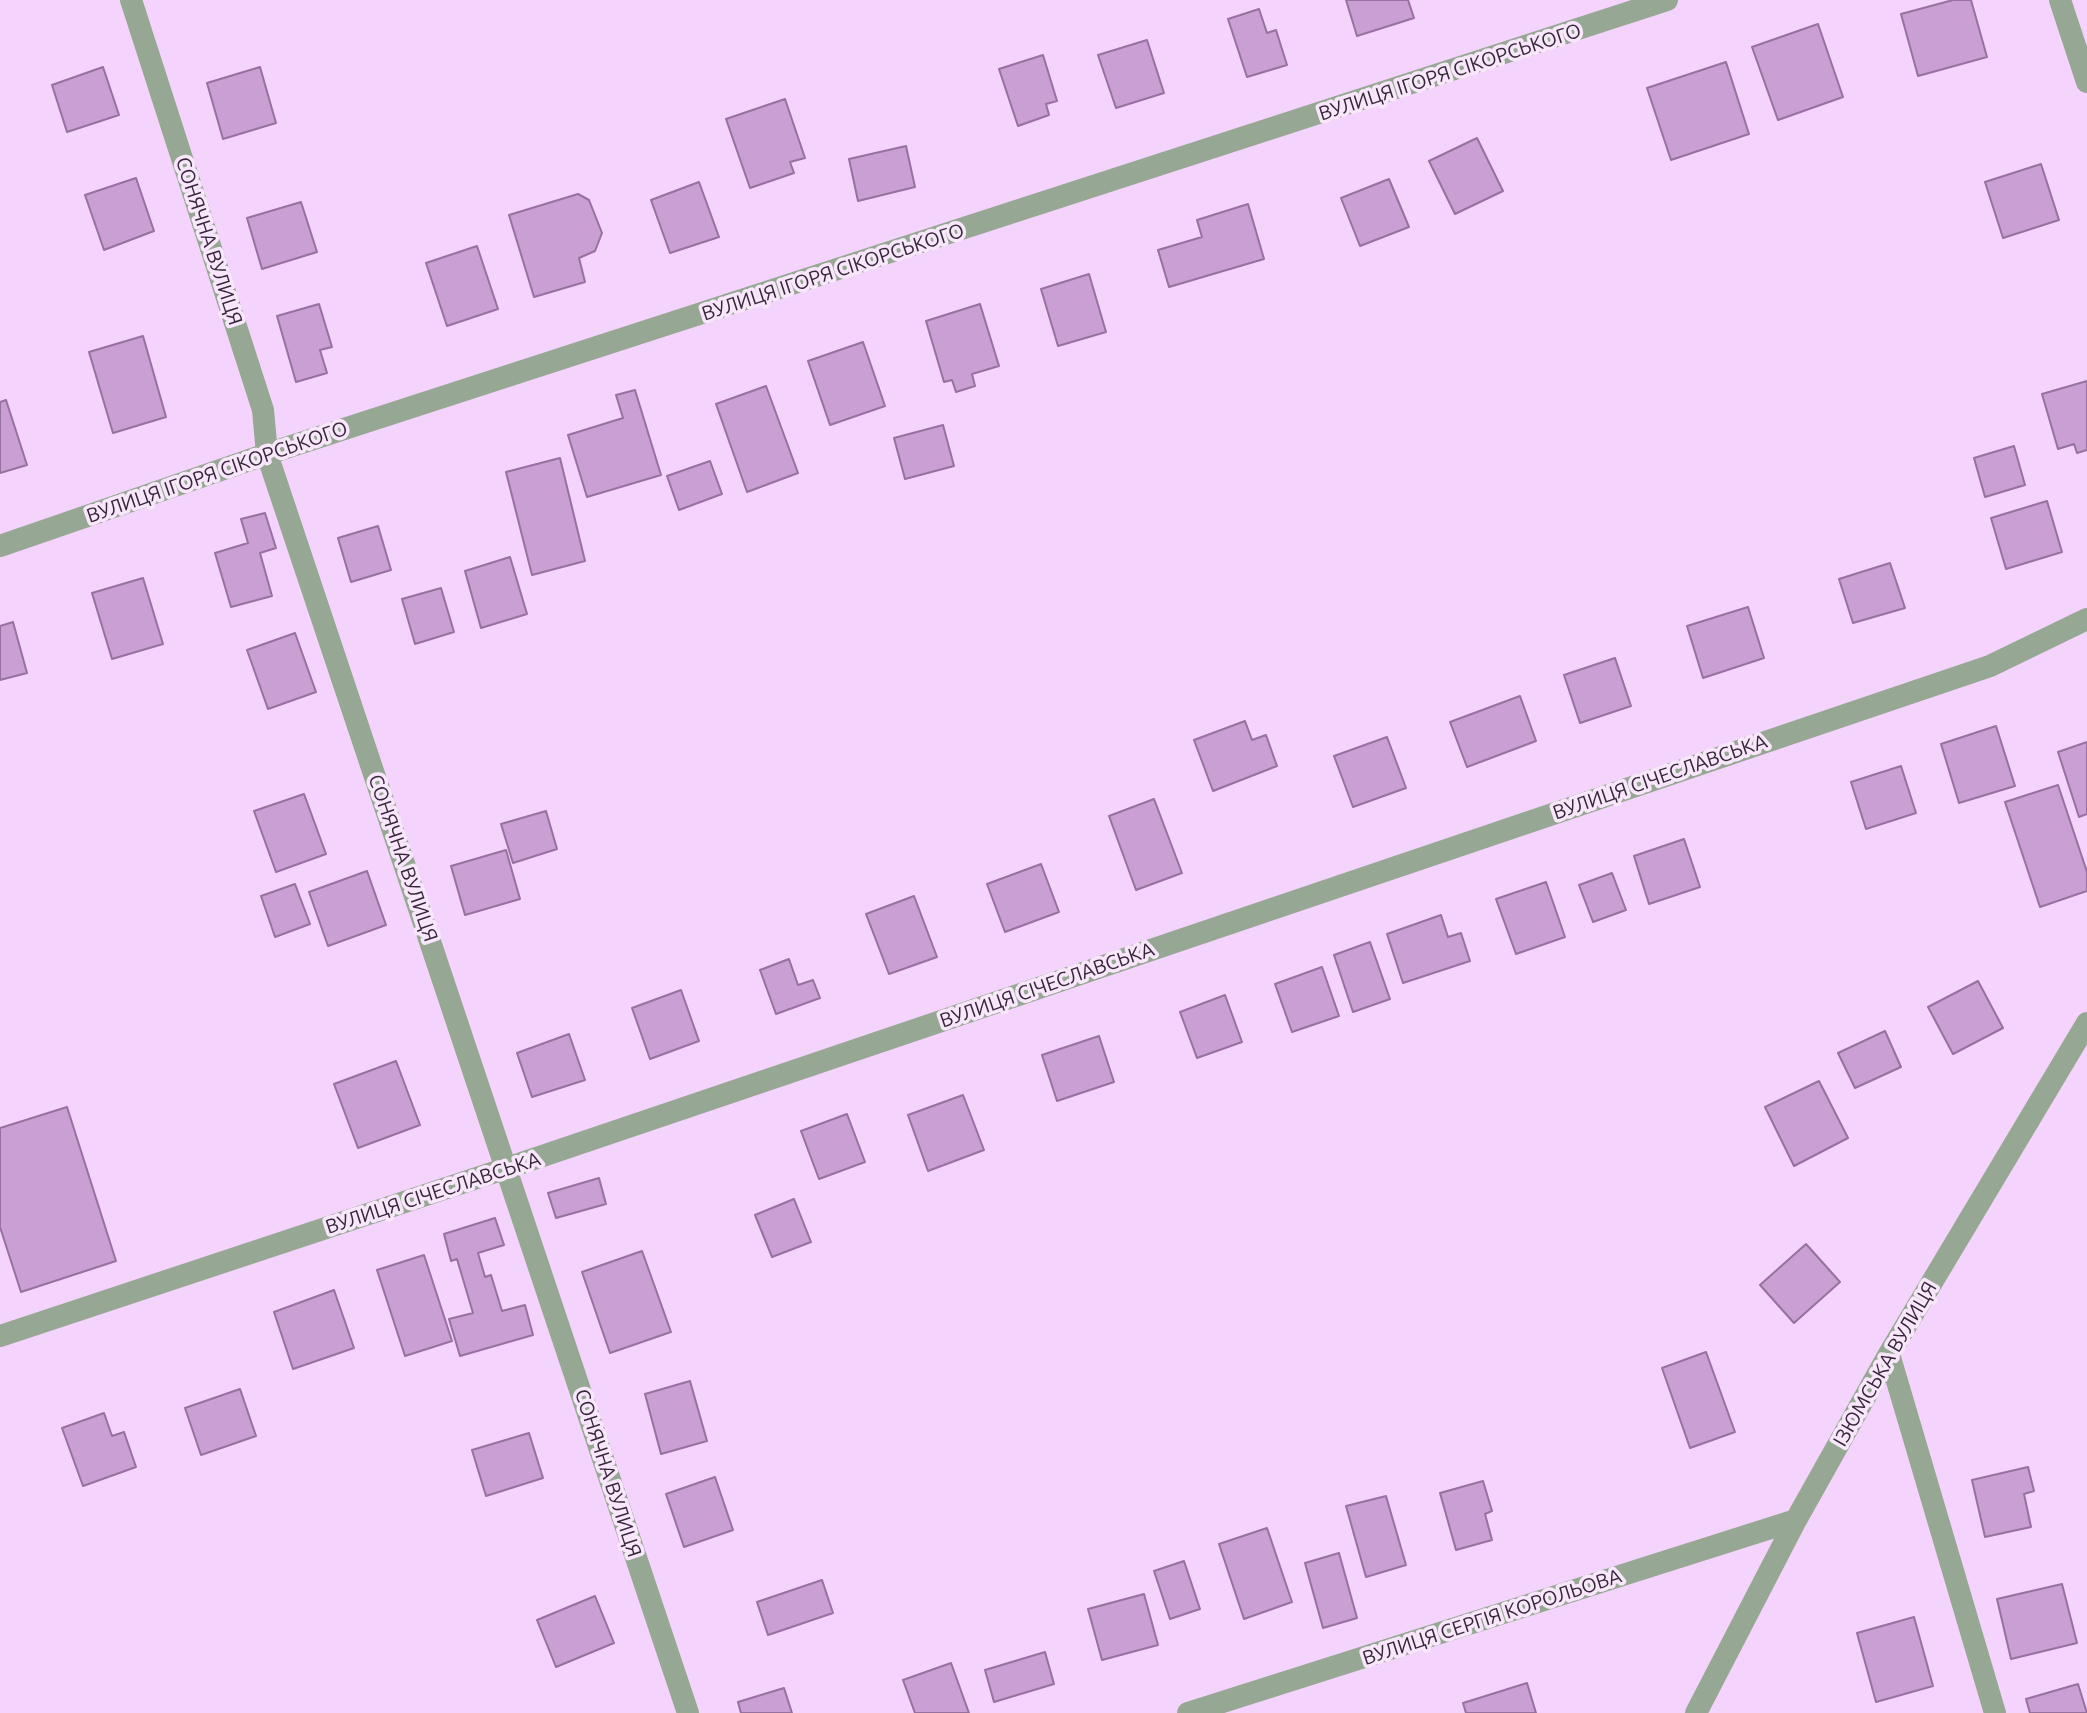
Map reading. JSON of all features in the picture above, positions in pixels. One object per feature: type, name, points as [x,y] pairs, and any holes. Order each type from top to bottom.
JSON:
[{"type":"street","name":"СОНЯЧНА ВУЛИЦЯ","points":[[131,0],[263,410],[267,454],[688,1713]]},
{"type":"street","name":"ВУЛИЦЯ ІГОРЯ СІКОРСЬКОГО","points":[[0,546],[267,454],[1667,0]]},
{"type":"street","points":[[2060,0],[2087,82]]},
{"type":"street","name":"ВУЛИЦЯ СІЧЕСЛАВСЬКА","points":[[0,1336],[507,1168],[1990,666],[2087,619]]},
{"type":"street","name":"ІЗЮМСЬКА ВУЛИЦЯ","points":[[1696,1713],[1796,1520],[1889,1354],[2087,1023]]},
{"type":"street","points":[[1889,1354],[1995,1713]]},
{"type":"street","name":"ВУЛИЦЯ СЕРГІЯ КОРОЛЬОВА","points":[[1188,1713],[1796,1520]]},
{"type":"building","points":[[1346,0],[1408,0],[1414,18],[1357,36]]},
{"type":"building","points":[[1953,0],[1971,0],[1987,57],[1918,76],[1901,14]]},
{"type":"building","points":[[1259,9],[1267,33],[1276,30],[1287,65],[1247,77],[1228,19]]},
{"type":"building","points":[[1818,24],[1843,97],[1778,120],[1752,47]]},
{"type":"building","points":[[1147,40],[1164,93],[1116,108],[1098,55]]},
{"type":"building","points":[[1043,55],[1057,101],[1046,104],[1049,115],[1018,126],[999,69]]},
{"type":"building","points":[[1726,62],[1749,134],[1671,160],[1647,88]]},
{"type":"building","points":[[103,67],[119,115],[67,132],[52,85]]},
{"type":"building","points":[[260,67],[276,123],[223,139],[207,83]]},
{"type":"building","points":[[785,99],[805,158],[790,162],[794,173],[750,188],[726,119]]},
{"type":"building","points":[[1477,138],[1503,191],[1455,214],[1429,161]]},
{"type":"building","points":[[906,146],[915,187],[858,201],[849,159]]},
{"type":"building","points":[[2041,164],[2059,220],[2003,238],[1985,182]]},
{"type":"building","points":[[136,178],[154,231],[104,250],[85,195]]},
{"type":"building","points":[[1389,179],[1409,227],[1360,246],[1341,198]]},
{"type":"building","points":[[699,182],[719,237],[670,253],[651,200]]},
{"type":"building","points":[[578,194],[589,200],[602,233],[595,251],[579,258],[585,282],[534,297],[509,215]]},
{"type":"building","points":[[301,202],[317,252],[262,269],[247,218]]},
{"type":"building","points":[[1248,204],[1264,259],[1169,287],[1158,250],[1202,237],[1197,220]]},
{"type":"building","points":[[477,246],[498,309],[447,326],[426,263]]},
{"type":"building","points":[[1089,274],[1106,332],[1058,346],[1041,289]]},
{"type":"building","points":[[319,304],[332,347],[320,350],[327,373],[296,382],[277,316]]},
{"type":"building","points":[[980,304],[999,366],[972,374],[975,386],[956,392],[952,380],[944,382],[926,321]]},
{"type":"building","points":[[143,336],[166,417],[113,433],[89,352]]},
{"type":"building","points":[[863,342],[885,406],[830,425],[808,361]]},
{"type":"building","points":[[2087,381],[2087,450],[2077,453],[2074,444],[2058,449],[2042,394]]},
{"type":"building","points":[[766,386],[798,473],[747,492],[716,404]]},
{"type":"building","points":[[635,390],[661,475],[587,497],[568,435],[623,418],[616,395]]},
{"type":"building","points":[[6,400],[27,465],[0,473],[0,402]]},
{"type":"building","points":[[943,425],[954,466],[905,479],[894,438]]},
{"type":"building","points":[[2014,446],[2025,485],[1985,497],[1974,458]]},
{"type":"building","points":[[560,458],[585,561],[532,575],[506,472]]},
{"type":"building","points":[[710,461],[722,494],[679,510],[667,476]]},
{"type":"building","points":[[2047,501],[2062,552],[2006,569],[1991,518]]},
{"type":"building","points":[[265,513],[276,548],[260,553],[272,596],[231,607],[215,553],[248,543],[241,519]]},
{"type":"building","points":[[378,526],[391,570],[351,582],[338,538]]},
{"type":"building","points":[[510,557],[527,614],[481,628],[465,571]]},
{"type":"building","points":[[1890,563],[1905,608],[1853,623],[1839,579]]},
{"type":"building","points":[[143,578],[163,644],[112,659],[92,593]]},
{"type":"building","points":[[441,588],[454,632],[415,644],[402,599]]},
{"type":"building","points":[[1748,607],[1764,658],[1703,678],[1687,626]]},
{"type":"building","points":[[13,622],[27,673],[0,680],[0,626]]},
{"type":"building","points":[[295,633],[316,692],[268,709],[247,650]]},
{"type":"building","points":[[1615,658],[1631,706],[1580,723],[1564,675]]},
{"type":"building","points":[[1520,696],[1536,741],[1467,767],[1450,722]]},
{"type":"building","points":[[1245,721],[1252,740],[1266,735],[1277,766],[1213,791],[1194,740]]},
{"type":"building","points":[[1996,726],[2015,786],[1959,803],[1941,744]]},
{"type":"building","points":[[1387,737],[1406,788],[1353,807],[1334,756]]},
{"type":"building","points":[[2087,742],[2087,814],[2079,817],[2058,752]]},
{"type":"building","points":[[1901,766],[1916,813],[1866,829],[1851,782]]},
{"type":"building","points":[[2058,785],[2087,872],[2087,891],[2040,907],[2005,802]]},
{"type":"building","points":[[304,794],[326,854],[276,872],[254,811]]},
{"type":"building","points":[[1154,799],[1182,873],[1136,890],[1109,816]]},
{"type":"building","points":[[546,811],[557,849],[513,863],[501,824]]},
{"type":"building","points":[[1684,839],[1700,887],[1649,904],[1634,856]]},
{"type":"building","points":[[506,850],[520,899],[465,915],[451,866]]},
{"type":"building","points":[[1041,864],[1059,912],[1005,932],[987,884]]},
{"type":"building","points":[[367,871],[386,925],[328,946],[309,892]]},
{"type":"building","points":[[1612,873],[1626,910],[1593,922],[1579,885]]},
{"type":"building","points":[[1546,882],[1565,937],[1516,954],[1496,899]]},
{"type":"building","points":[[295,884],[310,924],[275,937],[261,896]]},
{"type":"building","points":[[914,896],[937,957],[889,974],[866,914]]},
{"type":"building","points":[[1441,915],[1448,937],[1461,933],[1470,961],[1403,983],[1387,934]]},
{"type":"building","points":[[1370,942],[1390,999],[1353,1012],[1334,955]]},
{"type":"building","points":[[789,959],[798,985],[813,980],[820,998],[776,1014],[760,970]]},
{"type":"building","points":[[1322,967],[1339,1016],[1292,1032],[1275,984]]},
{"type":"building","points":[[1978,981],[2003,1028],[1953,1054],[1928,1007]]},
{"type":"building","points":[[681,990],[699,1041],[650,1059],[632,1008]]},
{"type":"building","points":[[1225,995],[1242,1042],[1197,1058],[1180,1012]]},
{"type":"building","points":[[1885,1031],[1901,1067],[1855,1088],[1838,1053]]},
{"type":"building","points":[[569,1034],[585,1080],[532,1097],[517,1053]]},
{"type":"building","points":[[1099,1036],[1114,1082],[1057,1101],[1042,1055]]},
{"type":"building","points":[[396,1061],[420,1125],[358,1148],[334,1084]]},
{"type":"building","points":[[1819,1081],[1848,1138],[1794,1166],[1765,1107]]},
{"type":"building","points":[[963,1095],[984,1150],[928,1171],[908,1115]]},
{"type":"building","points":[[67,1107],[116,1261],[21,1292],[0,1227],[0,1128]]},
{"type":"building","points":[[847,1114],[865,1162],[819,1179],[801,1131]]},
{"type":"building","points":[[599,1178],[606,1204],[556,1218],[548,1193]]},
{"type":"building","points":[[794,1199],[811,1242],[772,1257],[755,1215]]},
{"type":"building","points":[[495,1218],[504,1245],[478,1253],[485,1277],[491,1275],[502,1311],[525,1305],[533,1335],[460,1356],[449,1319],[473,1313],[457,1259],[451,1261],[444,1234]]},
{"type":"building","points":[[1806,1244],[1840,1282],[1794,1323],[1760,1285]]},
{"type":"building","points":[[642,1251],[671,1332],[610,1353],[582,1272]]},
{"type":"building","points":[[424,1255],[452,1341],[405,1356],[377,1270]]},
{"type":"building","points":[[334,1290],[354,1348],[293,1369],[274,1312]]},
{"type":"building","points":[[1706,1352],[1735,1432],[1690,1448],[1662,1368]]},
{"type":"building","points":[[690,1381],[707,1441],[661,1454],[645,1394]]},
{"type":"building","points":[[240,1389],[256,1436],[201,1455],[185,1408]]},
{"type":"building","points":[[104,1413],[112,1436],[124,1432],[136,1467],[83,1486],[62,1428]]},
{"type":"building","points":[[529,1433],[543,1478],[486,1496],[472,1450]]},
{"type":"building","points":[[2028,1467],[2034,1491],[2024,1494],[2031,1527],[1985,1537],[1972,1480]]},
{"type":"building","points":[[715,1477],[733,1530],[684,1547],[666,1494]]},
{"type":"building","points":[[1483,1481],[1492,1511],[1485,1514],[1492,1540],[1456,1550],[1440,1493]]},
{"type":"building","points":[[1386,1496],[1406,1565],[1366,1577],[1346,1506]]},
{"type":"building","points":[[1267,1528],[1292,1602],[1244,1619],[1219,1544]]},
{"type":"building","points":[[1339,1553],[1357,1618],[1323,1628],[1305,1563]]},
{"type":"building","points":[[1184,1561],[1200,1609],[1170,1619],[1154,1571]]},
{"type":"building","points":[[822,1580],[833,1613],[768,1635],[757,1602]]},
{"type":"building","points":[[2062,1584],[2077,1643],[2011,1659],[1997,1599]]},
{"type":"building","points":[[1144,1594],[1158,1645],[1102,1660],[1088,1609]]},
{"type":"building","points":[[595,1596],[614,1643],[556,1667],[537,1620]]},
{"type":"building","points":[[1914,1617],[1933,1686],[1876,1702],[1857,1633]]},
{"type":"building","points":[[1045,1652],[1054,1684],[994,1702],[985,1670]]},
{"type":"building","points":[[951,1663],[969,1713],[915,1713],[903,1680]]},
{"type":"building","points":[[1527,1683],[1536,1713],[1466,1713],[1463,1703]]},
{"type":"building","points":[[2078,1684],[2087,1713],[2030,1713],[2026,1699]]},
{"type":"building","points":[[784,1688],[792,1713],[741,1713],[738,1702]]}]
